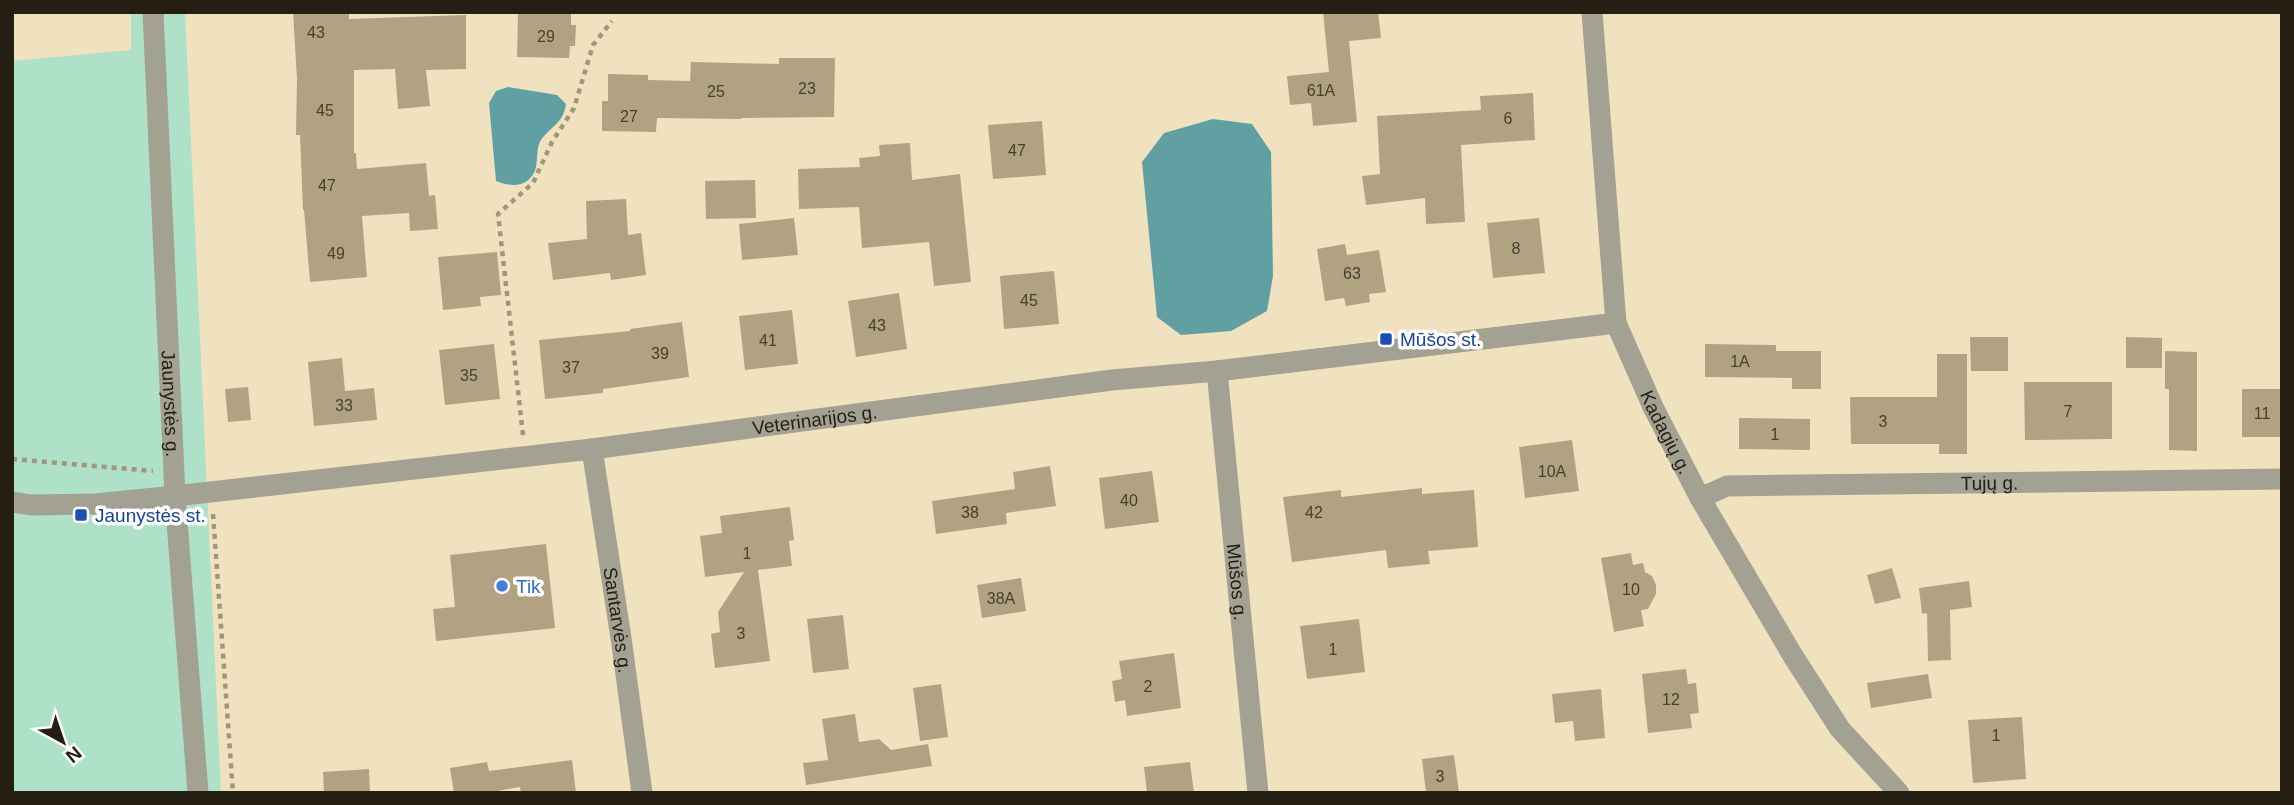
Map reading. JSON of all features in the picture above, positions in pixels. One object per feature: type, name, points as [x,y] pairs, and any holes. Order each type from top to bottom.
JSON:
[{"type":"street","name":"Jaunystės g.","points":[[153,12],[175,496],[198,793]]},
{"type":"street","name":"Kadagių g.","points":[[1592,12],[1616,323],[1653,407],[1700,498],[1793,656],[1840,729],[1899,793]]},
{"type":"street","name":"Veterinarijos g.","points":[[12,502],[31,505],[95,503],[211,492],[592,449],[1112,380],[1217,371],[1616,323]]},
{"type":"street","name":"Mūšos g.","points":[[1217,371],[1258,793]]},
{"type":"street","name":"Santarvės g.","points":[[592,449],[642,793]]},
{"type":"street","name":"Tujų g.","points":[[1700,498],[1727,486],[2282,479]]},
{"type":"path","points":[[526,456],[498,214],[533,183],[552,142],[574,108],[593,45],[612,21]]},
{"type":"path","points":[[12,459],[151,471],[174,467]]},
{"type":"path","points":[[211,492],[233,793]]},
{"type":"green space","points":[[131,12],[185,12],[221,793],[12,793],[12,61],[131,50]]},
{"type":"water","points":[[508,87],[557,95],[566,104],[560,120],[539,143],[534,174],[525,182],[514,185],[496,181],[489,103],[496,91]]},
{"type":"water","points":[[1213,119],[1252,124],[1271,152],[1273,276],[1267,311],[1231,331],[1181,335],[1157,317],[1142,162],[1164,133]]},
{"type":"building","points":[[293,12],[349,12],[349,19],[466,15],[466,69],[426,70],[430,106],[398,109],[395,69],[354,70],[354,153],[357,169],[426,163],[429,196],[435,195],[438,229],[410,231],[409,213],[362,216],[367,277],[310,282],[300,135],[296,135],[297,79]]},
{"type":"building","points":[[518,12],[571,12],[571,25],[576,25],[575,46],[570,46],[569,58],[517,57]]},
{"type":"building","points":[[1323,12],[1378,12],[1381,38],[1349,41],[1357,122],[1313,126],[1311,103],[1290,105],[1287,76],[1329,72]]},
{"type":"building","points":[[779,58],[835,58],[834,117],[657,118],[656,132],[602,131],[602,101],[608,101],[608,74],[648,75],[648,80],[690,81],[691,62],[779,64]]},
{"type":"building","points":[[1533,93],[1535,140],[1461,145],[1465,222],[1426,224],[1425,198],[1366,205],[1362,176],[1380,174],[1377,116],[1481,110],[1480,96]]},
{"type":"building","points":[[1042,121],[1046,175],[993,179],[988,125]]},
{"type":"building","points":[[910,143],[912,180],[960,174],[971,282],[934,286],[929,242],[862,248],[859,207],[799,209],[798,169],[860,167],[859,158],[880,156],[879,145]]},
{"type":"building","points":[[755,180],[756,218],[706,219],[705,181]]},
{"type":"building","points":[[626,199],[628,235],[641,233],[646,275],[611,280],[610,273],[553,280],[548,243],[587,239],[586,201]]},
{"type":"building","points":[[794,218],[798,255],[742,260],[739,224]]},
{"type":"building","points":[[1539,218],[1545,273],[1493,278],[1487,223]]},
{"type":"building","points":[[1345,244],[1347,255],[1379,250],[1386,292],[1369,294],[1370,302],[1346,306],[1344,298],[1325,301],[1317,249]]},
{"type":"building","points":[[497,252],[501,295],[480,297],[481,306],[443,310],[438,257]]},
{"type":"building","points":[[1054,271],[1059,324],[1004,329],[1000,276]]},
{"type":"building","points":[[899,293],[907,349],[856,357],[848,301]]},
{"type":"building","points":[[792,310],[798,364],[745,370],[739,316]]},
{"type":"building","points":[[682,322],[689,377],[603,389],[603,393],[545,399],[539,340],[630,331]]},
{"type":"building","points":[[1970,337],[2008,337],[2008,371],[1971,371]]},
{"type":"building","points":[[2126,337],[2162,338],[2162,368],[2126,368]]},
{"type":"building","points":[[494,344],[500,399],[445,405],[439,350]]},
{"type":"building","points":[[1705,344],[1776,345],[1776,351],[1821,351],[1821,389],[1792,389],[1792,378],[1705,377]]},
{"type":"building","points":[[2165,351],[2197,352],[2197,451],[2169,450],[2169,389],[2165,389]]},
{"type":"building","points":[[1937,354],[1967,354],[1967,454],[1939,454],[1939,444],[1851,444],[1850,397],[1937,397]]},
{"type":"building","points":[[342,358],[345,391],[374,388],[377,420],[314,426],[308,362]]},
{"type":"building","points":[[2024,382],[2112,382],[2112,439],[2025,440]]},
{"type":"building","points":[[248,387],[251,420],[228,422],[225,389]]},
{"type":"building","points":[[2242,389],[2282,389],[2282,437],[2242,437]]},
{"type":"building","points":[[1739,418],[1810,419],[1810,450],[1739,449]]},
{"type":"building","points":[[1572,440],[1579,491],[1525,498],[1519,447]]},
{"type":"building","points":[[1050,466],[1056,506],[1006,513],[1007,524],[936,534],[932,501],[1015,489],[1013,472]]},
{"type":"building","points":[[1152,471],[1159,522],[1105,529],[1099,478]]},
{"type":"building","points":[[1422,488],[1422,494],[1474,490],[1478,547],[1428,551],[1430,564],[1388,568],[1386,550],[1292,562],[1283,497],[1341,490],[1341,497]]},
{"type":"building","points":[[790,507],[794,540],[789,541],[792,566],[758,570],[770,661],[715,668],[711,634],[720,632],[718,612],[744,572],[705,577],[700,536],[722,533],[720,516]]},
{"type":"building","name":"Tik","points":[[546,544],[555,628],[436,641],[433,609],[455,607],[450,555]]},
{"type":"building","points":[[1631,553],[1633,565],[1643,563],[1645,572],[1652,576],[1656,594],[1648,609],[1641,610],[1644,626],[1614,632],[1601,558]]},
{"type":"building","points":[[1892,568],[1901,598],[1875,604],[1867,575]]},
{"type":"building","points":[[1021,578],[1026,611],[982,618],[977,585]]},
{"type":"building","points":[[1969,581],[1972,607],[1950,610],[1951,660],[1928,661],[1927,613],[1922,614],[1919,588]]},
{"type":"building","points":[[843,615],[849,669],[813,673],[807,619]]},
{"type":"building","points":[[1359,619],[1365,672],[1307,679],[1300,626]]},
{"type":"building","points":[[1174,653],[1181,708],[1127,716],[1125,700],[1115,702],[1112,681],[1122,679],[1119,661]]},
{"type":"building","points":[[1686,669],[1688,684],[1696,683],[1699,713],[1690,714],[1692,728],[1648,733],[1642,674]]},
{"type":"building","points":[[1928,674],[1932,698],[1871,708],[1867,683]]},
{"type":"building","points":[[941,684],[948,737],[920,741],[913,688]]},
{"type":"building","points":[[1601,689],[1605,738],[1575,741],[1573,721],[1555,723],[1552,694]]},
{"type":"building","points":[[855,714],[859,742],[879,739],[891,750],[928,744],[932,766],[806,785],[803,763],[828,760],[822,719]]},
{"type":"building","points":[[2022,717],[2026,779],[1973,783],[1968,720]]},
{"type":"building","points":[[1454,755],[1459,793],[1426,793],[1422,759]]},
{"type":"building","points":[[572,760],[576,793],[521,793],[520,787],[486,793],[454,793],[450,768],[487,762],[489,771]]},
{"type":"building","points":[[1190,762],[1194,793],[1147,793],[1144,767]]},
{"type":"building","points":[[369,769],[370,793],[324,793],[323,772]]},
{"type":"place","name":"Mūšos st.","points":[[1386,339]]},
{"type":"place","name":"Jaunystės st.","points":[[81,515]]},
{"type":"place","name":"Tik","points":[[502,586]]}]
